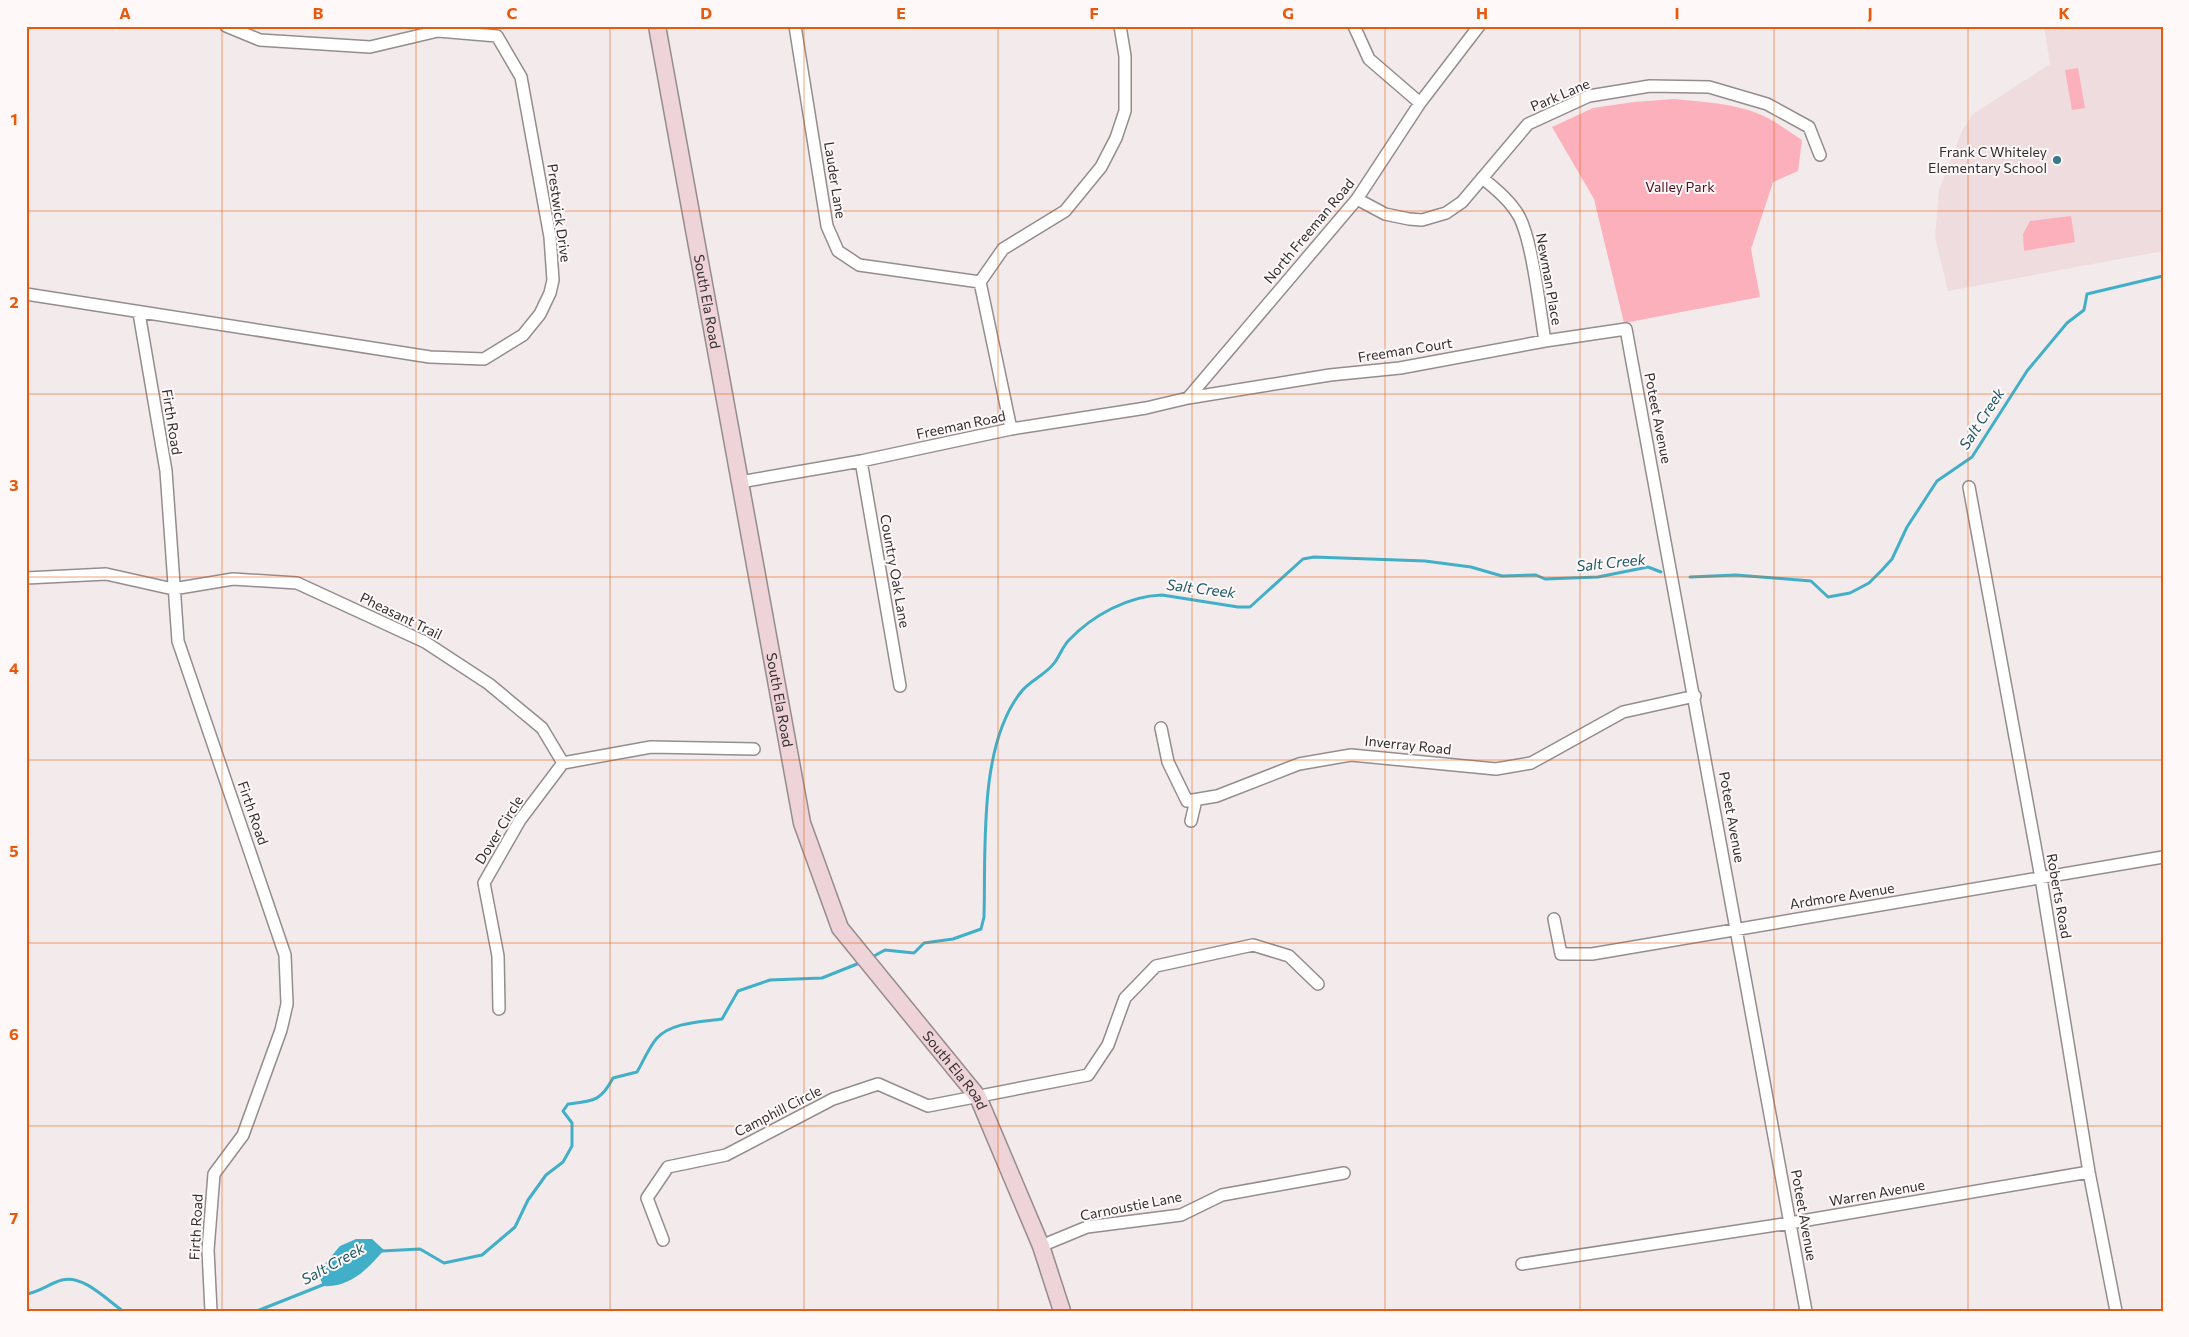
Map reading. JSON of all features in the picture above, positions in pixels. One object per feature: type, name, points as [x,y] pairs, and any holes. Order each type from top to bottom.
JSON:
[{"type":"main road","name":"South Ela Road","points":[[657,26],[802,824],[840,928],[978,1096],[1041,1246],[1062,1311]]},
{"type":"street","name":"Prestwick Drive","points":[[139,313],[430,358],[484,359],[524,335],[540,314],[550,293],[553,280],[550,237],[521,77],[497,36],[438,31],[370,47],[260,40],[226,26]]},
{"type":"street","name":"Lauder Lane","points":[[795,26],[827,226],[838,251],[859,265],[980,282]]},
{"type":"street","points":[[1011,429],[980,282],[1004,249],[1065,211],[1101,167],[1116,138],[1125,111],[1125,56],[1120,26]]},
{"type":"street","points":[[1354,26],[1369,59],[1420,103]]},
{"type":"street","name":"North Freeman Road","points":[[1188,398],[1358,199],[1420,103],[1479,26]]},
{"type":"street","name":"Park Lane","points":[[1358,199],[1385,214],[1422,220],[1446,213],[1462,202],[1528,124],[1589,96],[1650,86],[1709,87],[1767,104],[1809,127],[1820,155]]},
{"type":"street","name":"Newman Place","points":[[1482,178],[1493,186],[1518,214],[1526,232],[1545,341]]},
{"type":"street","points":[[26,294],[139,313]]},
{"type":"street","name":"Firth Road","points":[[139,313],[166,471],[178,641],[285,955],[286,1004],[281,1030],[243,1135],[214,1174],[208,1250],[211,1311]]},
{"type":"street","name":"Freeman Court","points":[[1188,398],[1330,375],[1400,368],[1626,328]]},
{"type":"street","name":"Poteet Avenue","points":[[1626,328],[1695,696],[1806,1311]]},
{"type":"street","name":"Freeman Road","points":[[740,482],[861,461],[1011,429],[1146,408],[1188,398]]},
{"type":"street","name":"Country Oak Lane","points":[[861,461],[900,686]]},
{"type":"street","name":"Roberts Road","points":[[1969,487],[2041,878],[2089,1172],[2116,1311]]},
{"type":"street","name":"Pheasant Trail","points":[[26,578],[106,574],[173,589],[232,578],[297,584],[425,642],[489,684],[542,728],[563,763]]},
{"type":"street","name":"Inverray Road","points":[[1196,800],[1217,796],[1299,764],[1351,755],[1496,769],[1531,764],[1623,712],[1695,696]]},
{"type":"street","points":[[1161,728],[1172,770],[1187,801],[1196,800],[1191,820]]},
{"type":"street","points":[[563,763],[651,747],[754,749]]},
{"type":"street","name":"Dover Circle","points":[[499,1009],[498,956],[484,883],[520,820],[563,763]]},
{"type":"street","name":"Ardmore Avenue","points":[[1554,919],[1561,954],[1592,954],[2163,857]]},
{"type":"street","points":[[978,1096],[1088,1075],[1108,1045],[1125,998],[1156,966],[1253,945],[1289,956],[1318,984]]},
{"type":"street","name":"Camphill Circle","points":[[663,1240],[647,1198],[668,1167],[726,1155],[833,1099],[878,1084],[928,1106],[978,1096]]},
{"type":"street","name":"Warren Avenue","points":[[1522,1264],[1790,1223],[2089,1172]]},
{"type":"street","name":"Carnoustie Lane","points":[[1041,1246],[1087,1227],[1182,1215],[1222,1195],[1344,1173]]},
{"type":"shaded area","name":"Frank C Whiteley Elementary School","points":[[2044,26],[2163,26],[2163,251],[1948,291],[1935,237],[1939,190],[1962,131],[1973,114],[2050,64]]},
{"type":"green space","points":[[2078,68],[2085,108],[2072,110],[2065,70]]},
{"type":"green space","name":"Valley Park","points":[[1674,99],[1739,107],[1770,119],[1802,140],[1798,171],[1773,182],[1751,249],[1760,297],[1624,323],[1594,199],[1552,127],[1593,108]]},
{"type":"green space","points":[[2071,216],[2075,242],[2024,251],[2023,234],[2030,221]]},
{"type":"water","points":[[356,1239],[372,1239],[384,1250],[357,1276],[341,1284],[323,1286],[318,1272],[340,1246]]},
{"type":"waterway","name":"Salt Creek","points":[[1690,577],[1736,575],[1811,581],[1828,597],[1850,593],[1869,583],[1892,559],[1907,527],[1937,481],[1972,457],[2027,371],[2067,323],[2084,310],[2087,294],[2163,276]]},
{"type":"waterway","name":"Salt Creek","points":[[874,956],[885,950],[914,953],[924,943],[953,939],[981,929],[984,917],[987,800],[997,741],[1007,714],[1021,692],[1051,667],[1069,640],[1078,631],[1112,608],[1136,599],[1162,595],[1238,607],[1250,607],[1303,559],[1314,557],[1425,561],[1471,567],[1502,576],[1536,575],[1545,579],[1598,577],[1648,567],[1661,572]]},
{"type":"waterway","name":"Salt Creek","points":[[382,1251],[420,1249],[444,1263],[482,1255],[515,1227],[528,1200],[546,1175],[563,1162],[572,1146],[572,1123],[563,1111],[568,1104],[590,1101],[600,1096],[613,1078],[637,1072],[651,1046],[663,1033],[679,1026],[722,1019],[738,991],[770,980],[822,978],[857,964]]},
{"type":"waterway","name":"Salt Creek","points":[[26,1294],[58,1281],[70,1279],[87,1285],[123,1311]]},
{"type":"waterway","name":"Salt Creek","points":[[257,1311],[325,1284]]},
{"type":"place","name":"Frank C Whiteley Elementary School","points":[[2057,160]]}]
